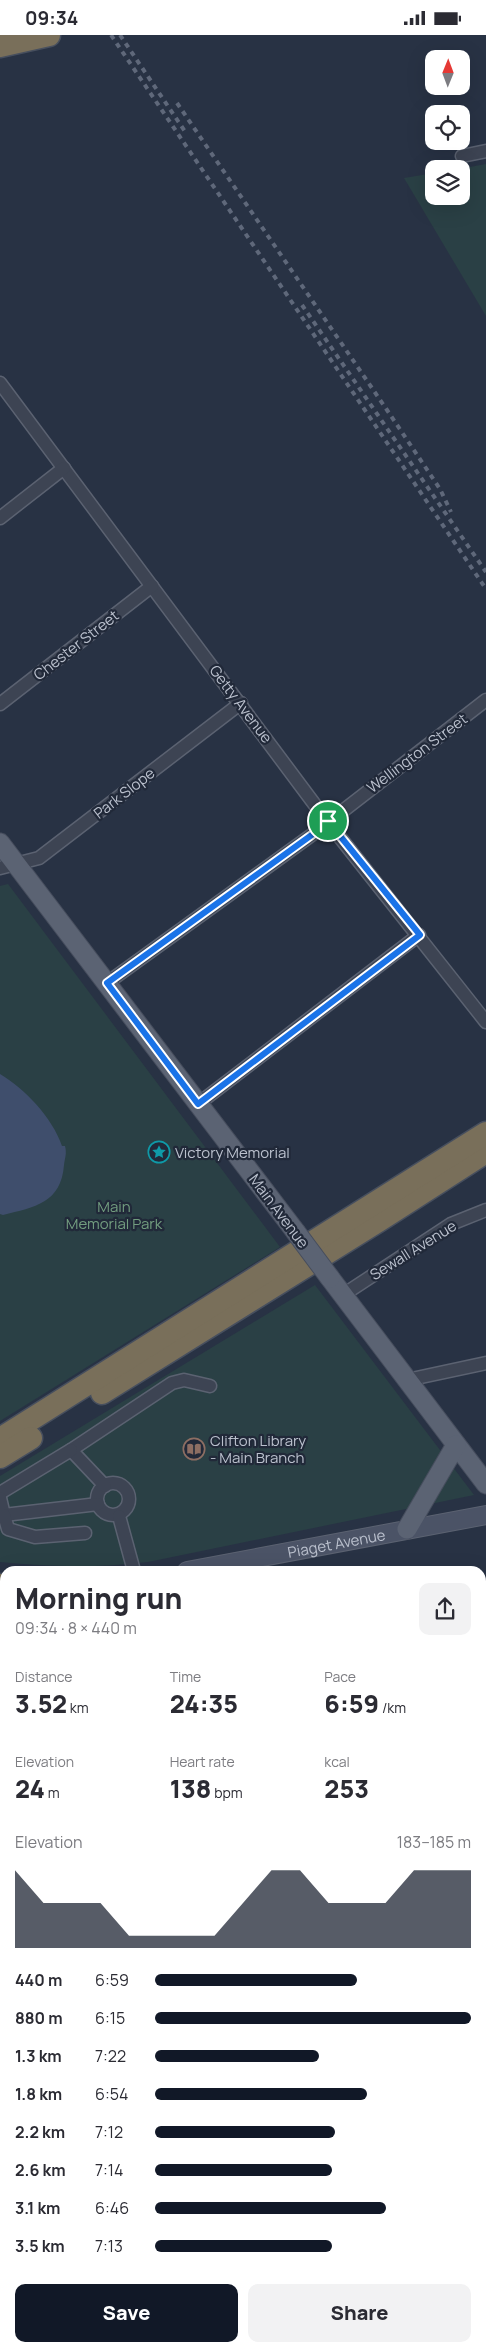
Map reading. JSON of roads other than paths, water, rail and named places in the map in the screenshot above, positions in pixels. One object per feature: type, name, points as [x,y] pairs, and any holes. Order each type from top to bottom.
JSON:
[{"type":"highway","points":[[0,46],[49,35]]},
{"type":"highway","points":[[0,1439],[486,1133]]},
{"type":"highway","points":[[0,1457],[486,1152]]},
{"type":"main road","name":"Main Avenue","points":[[0,843],[8,866],[107,983],[486,1484]]},
{"type":"main road","points":[[407,1529],[456,1445]]},
{"type":"street","points":[[462,156],[486,151]]},
{"type":"street","name":"Getty Avenue","points":[[0,383],[328,821],[420,935],[486,1022]]},
{"type":"street","points":[[0,518],[64,468]]},
{"type":"street","name":"Chester Street","points":[[0,704],[152,587]]},
{"type":"street","name":"Wellington Street","points":[[107,983],[313,834],[486,700]]},
{"type":"street","name":"Park Slope","points":[[8,866],[39,858],[241,703]]},
{"type":"street","points":[[198,1104],[420,935]]},
{"type":"street","name":"Sewall Avenue","points":[[343,1295],[450,1224],[486,1210]]},
{"type":"street","points":[[407,1380],[486,1363]]},
{"type":"street","points":[[0,1493],[71,1450],[172,1383],[184,1380],[210,1386]]},
{"type":"street","points":[[71,1450],[105,1486]]},
{"type":"street","points":[[118,1483],[126,1490],[128,1500],[126,1509],[119,1515],[106,1515],[98,1504],[100,1489],[105,1486],[118,1483]]},
{"type":"street","points":[[0,1499],[2,1515],[8,1529],[35,1537],[85,1533]]},
{"type":"street","points":[[2,1515],[98,1504]]},
{"type":"street","points":[[119,1515],[133,1566]]},
{"type":"street","name":"Piaget Avenue","points":[[213,1566],[486,1515]]},
{"type":"water","points":[[0,1074],[28,1096],[45,1114],[62,1146],[65,1146],[66,1151],[62,1178],[58,1188],[52,1195],[36,1206],[3,1215],[0,1214]]},
{"type":"railway","points":[[111,35],[486,589]]},
{"type":"railway","points":[[120,35],[186,133]]},
{"type":"railway","points":[[177,103],[440,489],[451,512]]},
{"type":"railway","points":[[302,305],[486,572]]},
{"type":"place","name":"Victory Memorial","points":[[159,1152]]},
{"type":"place","name":"Clifton Library - Main Branch","points":[[194,1449]]},
{"type":"park label","name":"Main Memorial Park","points":[[114,1214]]}]
